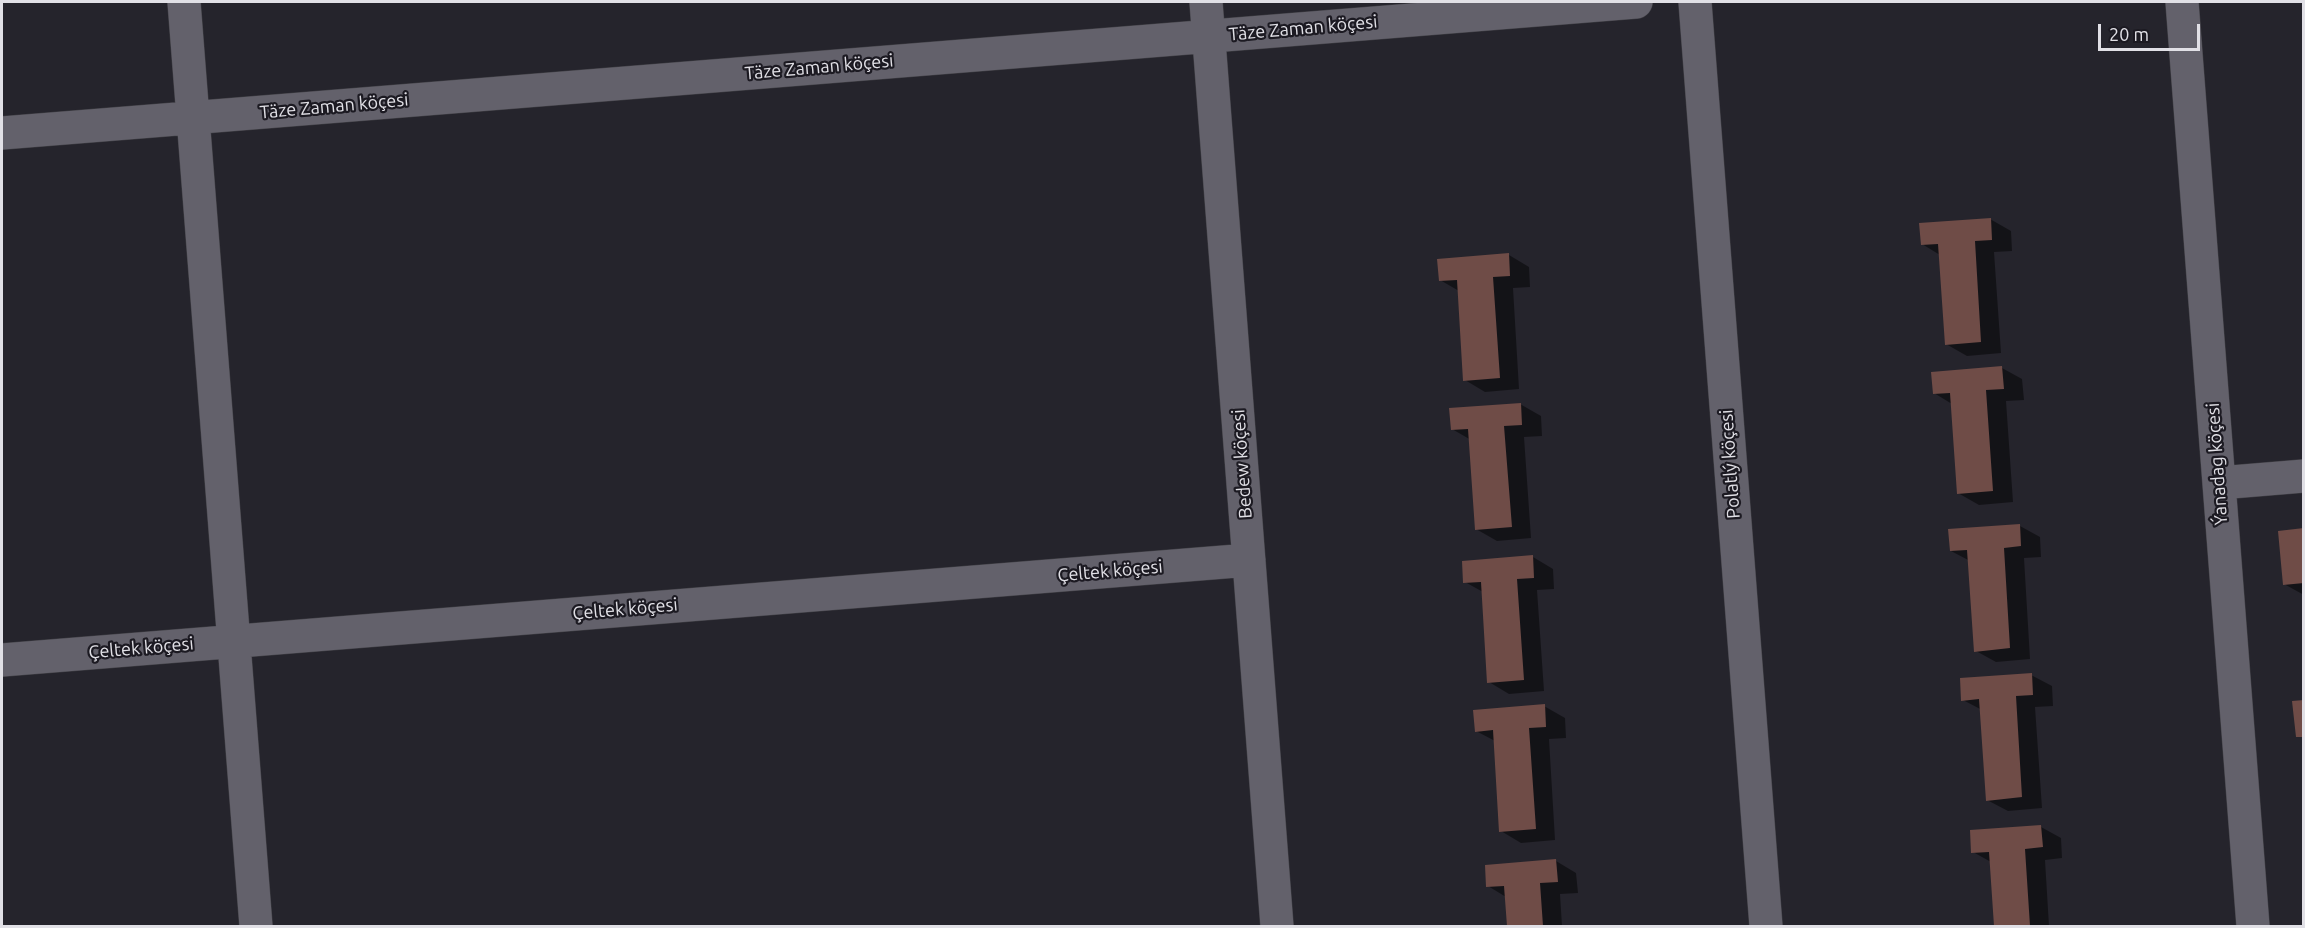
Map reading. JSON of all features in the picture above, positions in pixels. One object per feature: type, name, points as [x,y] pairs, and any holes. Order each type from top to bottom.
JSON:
[{"type":"street","points":[[184,2],[256,927]]},
{"type":"street","name":"Bedew köçesi","points":[[1206,2],[1277,927]]},
{"type":"street","name":"Täze Zaman köçesi","points":[[2,133],[1636,2]]},
{"type":"street","name":"Polatlý köçesi","points":[[1695,2],[1766,927]]},
{"type":"street","name":"Ýanadag köçesi","points":[[2182,2],[2253,927]]},
{"type":"street","points":[[2219,483],[2304,476]]},
{"type":"street","name":"Çeltek köçesi","points":[[2,660],[1249,560]]},
{"type":"building","points":[[1991,218],[1992,240],[1975,241],[1981,342],[1945,345],[1938,244],[1921,245],[1919,223]]},
{"type":"building","points":[[1509,253],[1510,276],[1493,277],[1500,378],[1463,381],[1457,280],[1439,281],[1437,259]]},
{"type":"building","points":[[2002,366],[2004,389],[1986,390],[1993,491],[1957,494],[1950,393],[1933,394],[1931,372]]},
{"type":"building","points":[[1521,403],[1522,425],[1504,426],[1512,527],[1475,530],[1468,429],[1451,430],[1449,408]]},
{"type":"building","points":[[2020,524],[2021,546],[2004,548],[2010,648],[1974,652],[1967,550],[1950,551],[1948,529]]},
{"type":"building","points":[[2304,528],[2304,583],[2283,585],[2278,531]]},
{"type":"building","points":[[1533,555],[1534,578],[1517,579],[1524,680],[1487,683],[1481,582],[1463,583],[1462,561]]},
{"type":"building","points":[[2032,673],[2033,695],[2016,696],[2022,797],[1986,801],[1979,699],[1961,701],[1960,678]]},
{"type":"building","points":[[2304,700],[2304,737],[2296,737],[2292,701]]},
{"type":"building","points":[[1545,704],[1546,727],[1529,728],[1536,829],[1499,832],[1493,730],[1475,732],[1473,710]]},
{"type":"building","points":[[2041,825],[2043,847],[2025,849],[2030,926],[1994,926],[1989,852],[1971,853],[1970,830]]},
{"type":"building","points":[[1556,859],[1558,882],[1540,883],[1543,926],[1507,926],[1504,886],[1486,887],[1485,865]]}]
